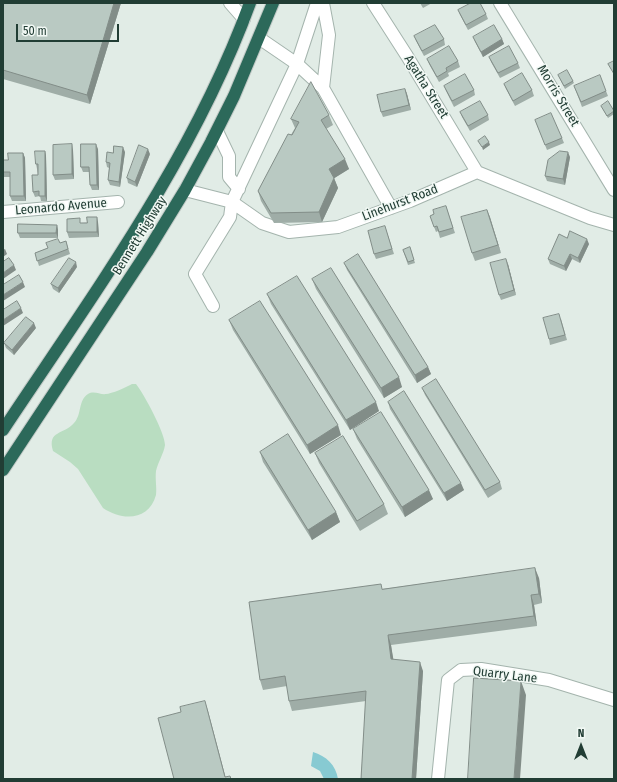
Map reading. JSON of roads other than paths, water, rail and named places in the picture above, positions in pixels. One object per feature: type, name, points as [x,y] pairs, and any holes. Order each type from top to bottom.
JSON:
[{"type":"highway","name":"Bennett Highway","points":[[3,430],[130,240],[166,180],[205,108],[236,39],[250,3]]},
{"type":"highway","name":"Bennett Highway","points":[[3,470],[147,252],[185,190],[234,96],[273,3]]},
{"type":"street","points":[[230,3],[244,19]]},
{"type":"street","points":[[213,306],[195,274],[230,217],[232,202],[297,64],[317,3]]},
{"type":"street","points":[[322,3],[329,35],[323,88]]},
{"type":"street","name":"Agatha Street","points":[[373,3],[477,172]]},
{"type":"street","name":"Morris Street","points":[[500,3],[614,190]]},
{"type":"street","points":[[259,38],[297,64],[323,88],[390,208]]},
{"type":"street","points":[[217,130],[229,156],[230,177],[239,189]]},
{"type":"street","points":[[477,172],[590,218],[614,225]]},
{"type":"street","name":"Linehurst Road","points":[[185,190],[232,202],[262,223],[289,232],[338,227],[410,201],[477,172]]},
{"type":"street","name":"Leonardo Avenue","points":[[3,212],[118,202]]},
{"type":"street","name":"Quarry Lane","points":[[438,779],[448,680],[461,670],[481,670],[549,680],[614,700]]},
{"type":"water","points":[[313,752],[322,756],[333,765],[338,779],[324,779],[320,771],[311,766]]}]
